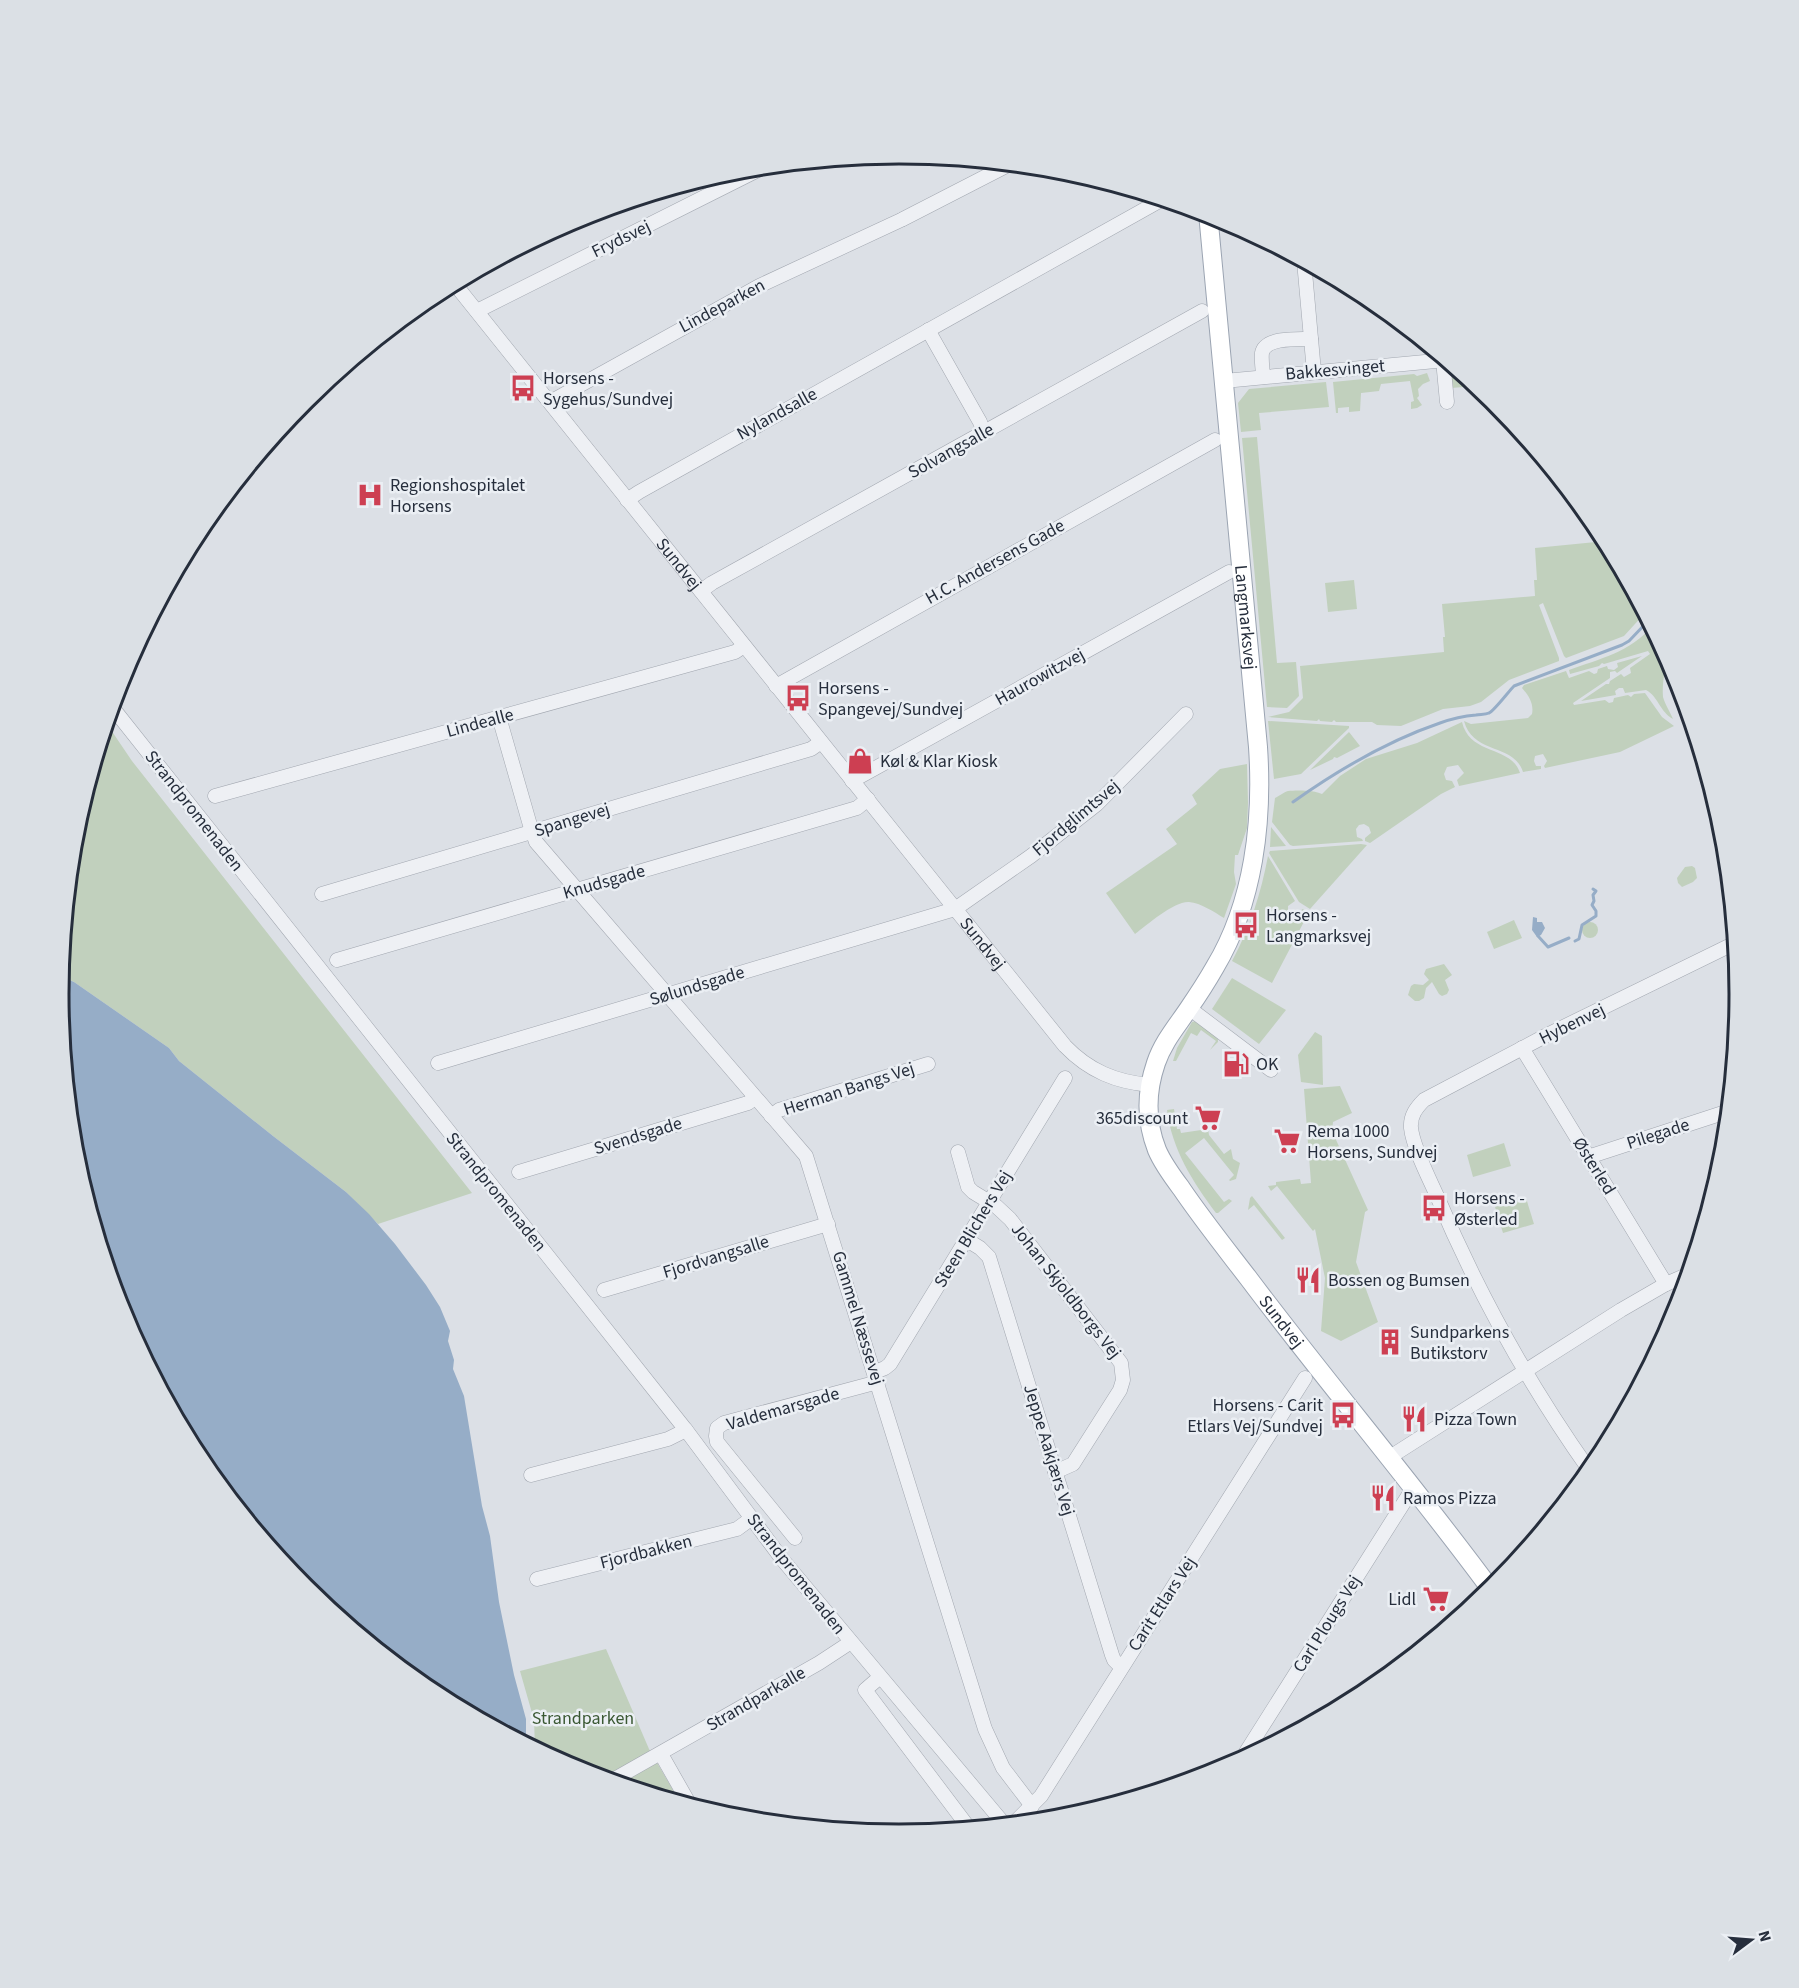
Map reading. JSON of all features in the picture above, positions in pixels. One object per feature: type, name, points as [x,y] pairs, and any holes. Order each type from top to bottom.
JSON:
[{"type":"main road","name":"Langmarksvej","points":[[1150,1085],[1156,1062],[1165,1044],[1218,963],[1234,928],[1247,888],[1256,847],[1259,817],[1261,784],[1258,747],[1209,224]]},
{"type":"main road","name":"Sundvej","points":[[1150,1085],[1148,1105],[1150,1120],[1153,1138],[1162,1161],[1199,1214],[1317,1368],[1416,1490],[1486,1582]]},
{"type":"street","name":"Lindeparken","points":[[550,402],[739,297],[902,220],[999,170]]},
{"type":"street","name":"Frydsvej","points":[[477,311],[741,178]]},
{"type":"street","name":"Nylandsalle","points":[[627,500],[1155,205]]},
{"type":"street","points":[[1305,269],[1314,372]]},
{"type":"street","name":"Sundvej","points":[[460,290],[1074,1055],[1088,1067],[1105,1075],[1131,1083],[1150,1085]]},
{"type":"street","name":"Solvangsalle","points":[[701,591],[1202,311]]},
{"type":"street","points":[[928,330],[984,433]]},
{"type":"street","points":[[1263,377],[1262,354],[1266,346],[1275,341],[1311,339]]},
{"type":"street","name":"Bakkesvinget","points":[[1224,381],[1436,361]]},
{"type":"street","points":[[1445,369],[1447,402]]},
{"type":"street","name":"H.C. Andersens Gade","points":[[776,686],[1215,440]]},
{"type":"street","name":"Haurowitzvej","points":[[852,781],[1229,572]]},
{"type":"street","name":"Lindealle","points":[[215,796],[735,652],[744,646]]},
{"type":"street","name":"Fjordglimtsvej","points":[[955,909],[1031,856],[1097,804],[1186,714]]},
{"type":"street","name":"Strandpromenaden","points":[[117,717],[686,1430],[782,1559],[999,1818]]},
{"type":"street","name":"Gammel Næssevej","points":[[500,717],[536,842],[806,1156],[990,1743],[1003,1768],[1032,1806]]},
{"type":"street","name":"Spangevej","points":[[322,894],[811,749],[821,742]]},
{"type":"street","name":"Knudsgade","points":[[337,960],[857,808],[867,799]]},
{"type":"street","name":"Sølundsgade","points":[[438,1063],[955,909]]},
{"type":"street","name":"Hybenvej","points":[[1524,1371],[1470,1270],[1446,1217],[1411,1130],[1414,1113],[1424,1100],[1522,1048],[1728,947]]},
{"type":"street","points":[[1189,1008],[1271,1070]]},
{"type":"street","name":"Østerled","points":[[1522,1048],[1666,1284]]},
{"type":"street","name":"Herman Bangs Vej","points":[[771,1116],[779,1110],[928,1064]]},
{"type":"street","name":"Steen Blichers Vej","points":[[876,1377],[890,1364],[1065,1078]]},
{"type":"street","name":"Svendsgade","points":[[519,1172],[748,1103],[755,1098]]},
{"type":"street","name":"Pilegade","points":[[1588,1157],[1721,1114]]},
{"type":"street","points":[[958,1152],[968,1187],[989,1202]]},
{"type":"street","name":"Johan Skjoldborgs Vej","points":[[989,1202],[1001,1210],[1014,1224],[1118,1356],[1123,1370],[1120,1390],[1076,1460],[1068,1467],[1055,1472]]},
{"type":"street","name":"Fjordvangsalle","points":[[604,1290],[828,1224]]},
{"type":"street","name":"Jeppe Aakjærs Vej","points":[[967,1240],[989,1257],[1112,1655],[1122,1667]]},
{"type":"street","points":[[1390,1457],[1524,1371],[1666,1284],[1680,1278]]},
{"type":"street","points":[[1524,1371],[1584,1463]]},
{"type":"street","name":"Valdemarsgade","points":[[795,1538],[717,1442],[717,1428],[724,1423],[876,1377]]},
{"type":"street","name":"Carit Etlars Vej","points":[[1023,1815],[1041,1796],[1305,1378]]},
{"type":"street","points":[[531,1475],[668,1439],[686,1430]]},
{"type":"street","name":"Carl Plougs Vej","points":[[1249,1747],[1408,1496],[1416,1490]]},
{"type":"street","name":"Fjordbakken","points":[[537,1579],[737,1529],[752,1518]]},
{"type":"street","name":"Strandparkalle","points":[[621,1776],[827,1659],[851,1642]]},
{"type":"street","points":[[880,1677],[865,1690],[964,1822]]},
{"type":"street","points":[[661,1754],[685,1796]]},
{"type":"green space","points":[[1427,373],[1430,381],[1418,389],[1417,398],[1422,405],[1417,408],[1411,409],[1411,402],[1414,401],[1410,381],[1381,384],[1379,391],[1361,393],[1360,411],[1349,412],[1349,407],[1338,408],[1338,413],[1336,413],[1333,382],[1414,374],[1417,376]]},
{"type":"green space","points":[[1450,373],[1465,387],[1451,388]]},
{"type":"green space","points":[[1326,382],[1329,407],[1259,413],[1261,430],[1241,432],[1238,403],[1249,389]]},
{"type":"green space","points":[[1257,437],[1277,663],[1296,662],[1299,696],[1287,708],[1267,707],[1242,438]]},
{"type":"green space","points":[[1596,542],[1619,579],[1640,619],[1624,636],[1566,658],[1543,603],[1539,605],[1559,661],[1509,680],[1481,702],[1470,706],[1443,709],[1401,726],[1377,725],[1372,722],[1336,722],[1334,720],[1332,722],[1319,719],[1317,721],[1268,717],[1289,712],[1303,698],[1300,666],[1444,652],[1442,604],[1535,596],[1534,580],[1537,580],[1535,548]]},
{"type":"green space","points":[[1354,580],[1357,609],[1328,612],[1325,583]]},
{"type":"green space","points":[[1646,632],[1665,672],[1663,697],[1673,719],[1646,690],[1625,693],[1623,688],[1619,688],[1615,691],[1616,695],[1581,701],[1621,674],[1624,677],[1631,673],[1630,668],[1650,654],[1648,651],[1570,674],[1569,670],[1603,658]]},
{"type":"green space","points":[[1642,656],[1617,673],[1610,672],[1610,678],[1573,703],[1574,705],[1605,700],[1609,703],[1613,702],[1614,698],[1645,693],[1662,717],[1674,726],[1620,752],[1545,768],[1547,761],[1543,754],[1535,756],[1534,761],[1536,766],[1541,766],[1541,769],[1523,772],[1511,757],[1476,739],[1469,732],[1464,721],[1471,724],[1528,718],[1532,714],[1532,703],[1522,688],[1524,685],[1566,671],[1569,678],[1589,671],[1594,674],[1598,669],[1607,666],[1608,669],[1614,670],[1618,667],[1617,663]]},
{"type":"green space","points":[[1268,721],[1349,726],[1349,728],[1301,774],[1274,779]]},
{"type":"green space","points":[[1462,722],[1466,733],[1473,740],[1508,758],[1520,773],[1459,786],[1457,780],[1464,773],[1458,765],[1447,767],[1444,774],[1446,780],[1452,781],[1455,787],[1441,794],[1370,843],[1365,841],[1371,833],[1369,827],[1364,824],[1359,825],[1356,829],[1357,837],[1363,841],[1293,846],[1272,822],[1275,798],[1285,792],[1305,791],[1322,794],[1340,776],[1366,759],[1417,743]]},
{"type":"green space","points":[[112,731],[132,761],[472,1193],[378,1224],[346,1192],[179,1061],[169,1048],[70,980],[76,886],[97,779]]},
{"type":"green space","points":[[1349,732],[1360,746],[1310,770]]},
{"type":"green space","points":[[1247,764],[1247,828],[1238,855],[1235,855],[1236,884],[1224,918],[1198,904],[1183,903],[1161,914],[1135,934],[1106,893],[1177,844],[1166,829],[1197,804],[1192,795],[1220,769]]},
{"type":"green space","points":[[1271,827],[1286,846],[1270,847]]},
{"type":"green space","points":[[1367,845],[1310,909],[1299,902],[1269,853],[1270,851]]},
{"type":"green space","points":[[1268,856],[1295,901],[1288,906],[1288,912],[1294,917],[1300,917],[1302,909],[1309,912],[1272,983],[1232,961],[1254,910]]},
{"type":"green space","points":[[1685,867],[1695,868],[1697,878],[1682,887],[1677,878]]},
{"type":"green space","points":[[1514,920],[1522,938],[1494,949],[1487,932]]},
{"type":"green space","points":[[1587,922],[1593,922],[1598,930],[1596,936],[1587,938],[1582,933],[1582,927]]},
{"type":"green space","points":[[1444,964],[1452,975],[1445,980],[1449,990],[1447,994],[1442,996],[1439,994],[1432,982],[1426,988],[1424,998],[1419,1001],[1415,1001],[1408,995],[1411,986],[1423,985],[1429,980],[1424,974],[1426,969]]},
{"type":"green space","points":[[1232,978],[1286,1010],[1259,1044],[1212,1009]]},
{"type":"green space","points":[[1196,1021],[1218,1039],[1218,1042],[1210,1050],[1216,1041],[1201,1030],[1197,1036],[1191,1033],[1176,1061],[1173,1061],[1177,1048],[1192,1022]]},
{"type":"green space","points":[[1315,1032],[1322,1036],[1323,1085],[1301,1082],[1298,1055]]},
{"type":"green space","points":[[1340,1086],[1352,1113],[1333,1122],[1332,1131],[1368,1210],[1365,1212],[1356,1262],[1378,1322],[1341,1341],[1321,1331],[1325,1278],[1315,1229],[1313,1231],[1277,1186],[1271,1191],[1268,1186],[1276,1185],[1276,1182],[1300,1179],[1301,1184],[1311,1183],[1304,1089]]},
{"type":"green space","points":[[1174,1109],[1177,1129],[1180,1129],[1181,1133],[1208,1129],[1209,1135],[1224,1154],[1231,1149],[1233,1159],[1240,1163],[1236,1179],[1230,1181],[1234,1175],[1204,1138],[1185,1153],[1224,1202],[1229,1199],[1232,1201],[1218,1213],[1199,1189],[1179,1152],[1167,1110]]},
{"type":"green space","points":[[1504,1143],[1511,1166],[1473,1177],[1467,1155]]},
{"type":"green space","points":[[1252,1196],[1285,1238],[1282,1240],[1254,1205],[1248,1210]]},
{"type":"green space","points":[[1526,1198],[1534,1224],[1503,1233],[1495,1207]]},
{"type":"green space","name":"Strandparken","points":[[606,1649],[649,1749],[675,1793],[582,1761],[535,1740],[534,1720],[520,1671]]},
{"type":"water","points":[[1533,917],[1537,918],[1537,922],[1542,922],[1545,928],[1537,937],[1532,930]]},
{"type":"water","points":[[70,980],[169,1048],[179,1061],[346,1192],[395,1244],[440,1307],[450,1331],[448,1341],[454,1360],[453,1369],[464,1396],[482,1506],[490,1536],[499,1602],[526,1719],[526,1736],[438,1685],[352,1618],[275,1542],[241,1500],[180,1409],[132,1312],[97,1209],[76,1102],[71,1048]]},
{"type":"waterway","points":[[1293,802],[1382,747],[1449,720],[1489,713],[1514,686],[1622,645],[1643,626]]},
{"type":"waterway","points":[[1575,941],[1579,939],[1582,925],[1596,916],[1592,905],[1596,891],[1593,889]]},
{"type":"waterway","points":[[1538,936],[1548,947],[1569,938]]},
{"type":"place","name":"Horsens - Sygehus/Sundvej","points":[[523,388]]},
{"type":"place","name":"Regionshospitalet Horsens","points":[[370,495]]},
{"type":"place","name":"Horsens - Spangevej/Sundvej","points":[[798,698]]},
{"type":"place","name":"Køl & Klar Kiosk","points":[[860,761]]},
{"type":"place","name":"Horsens - Langmarksvej","points":[[1246,925]]},
{"type":"place","name":"OK","points":[[1236,1064]]},
{"type":"place","name":"365discount","points":[[1208,1118]]},
{"type":"place","name":"Rema 1000 Horsens, Sundvej","points":[[1287,1141]]},
{"type":"place","name":"Horsens - Østerled","points":[[1434,1208]]},
{"type":"place","name":"Bossen og Bumsen","points":[[1308,1280]]},
{"type":"place","name":"Sundparkens Butikstorv","points":[[1390,1342]]},
{"type":"place","name":"Horsens - Carit Etlars Vej/Sundvej","points":[[1343,1415]]},
{"type":"place","name":"Pizza Town","points":[[1414,1419]]},
{"type":"place","name":"Ramos Pizza","points":[[1383,1498]]},
{"type":"place","name":"Lidl","points":[[1436,1599]]}]
